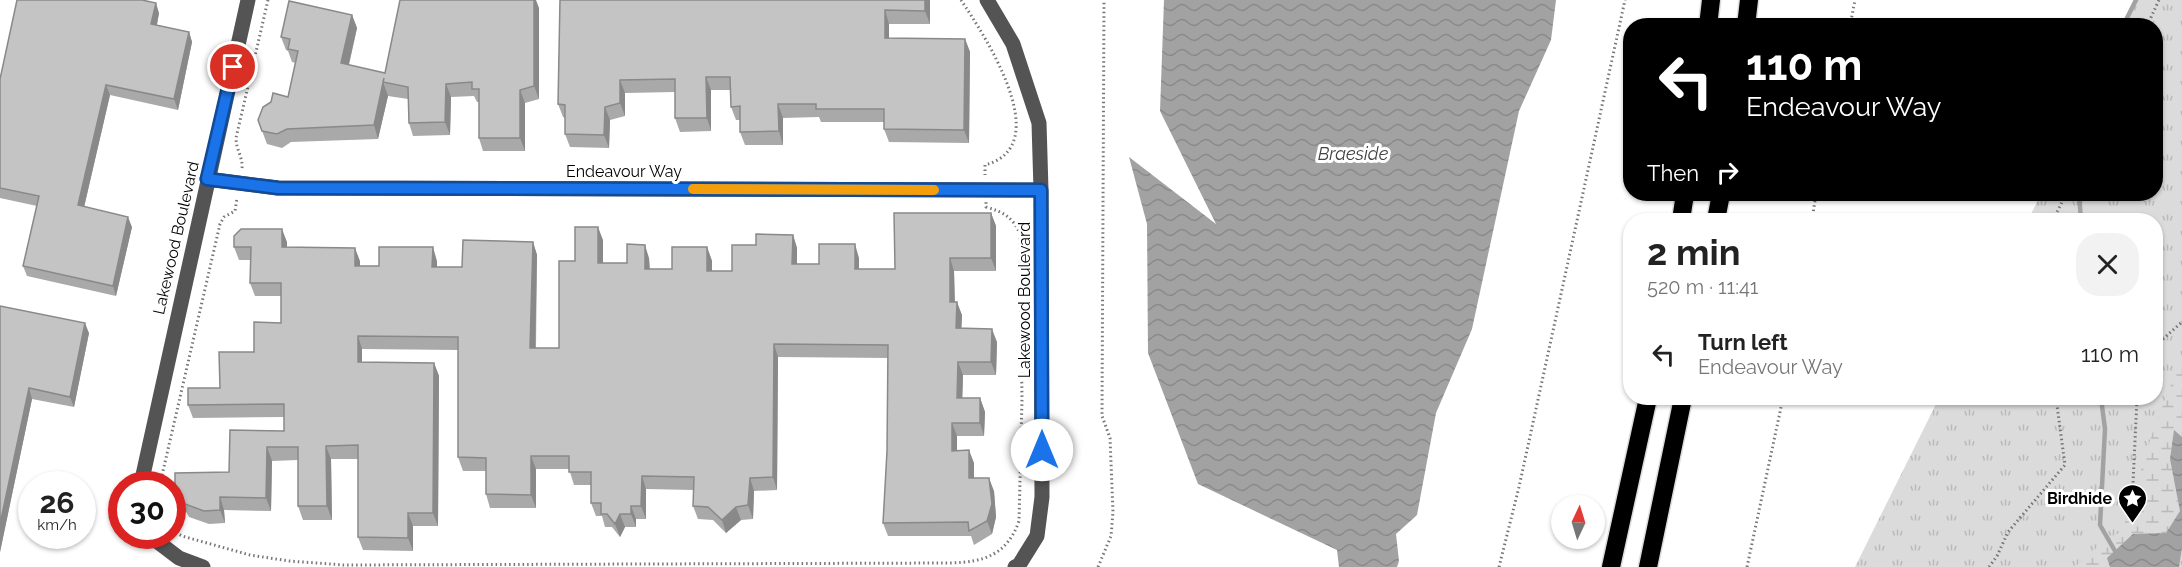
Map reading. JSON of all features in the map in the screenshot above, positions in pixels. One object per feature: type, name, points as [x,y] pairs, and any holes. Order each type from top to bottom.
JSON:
[{"type":"highway","points":[[1709,18],[1710,0]]},
{"type":"highway","points":[[1747,18],[1749,0]]},
{"type":"highway","points":[[1611,567],[1646,405]]},
{"type":"highway","points":[[1648,567],[1682,405]]},
{"type":"street","name":"Lakewood Boulevard","points":[[144,471],[248,0]]},
{"type":"street","name":"Lakewood Boulevard","points":[[987,0],[1014,44],[1038,123],[1041,190],[1042,497],[1037,536],[1019,565],[1015,567]]},
{"type":"street","name":"Endeavour Way","points":[[207,179],[278,188],[1041,190]]},
{"type":"street","points":[[167,549],[178,558],[203,567]]},
{"type":"path","points":[[163,471],[220,224],[224,217],[235,211],[243,160],[236,147],[236,138],[268,0]]},
{"type":"path","points":[[186,537],[250,555],[289,561],[344,565],[951,563],[984,559],[999,551],[1015,533],[1019,521],[1022,399],[1020,234],[1016,224],[1009,216],[986,207],[984,165],[996,162],[1011,150],[1016,140],[1017,127],[1009,93],[997,59],[989,42],[961,0]]},
{"type":"path","points":[[1098,567],[1112,537],[1113,512],[1110,438],[1102,416],[1104,0]]},
{"type":"path","points":[[1499,567],[1519,487],[1625,0]]},
{"type":"path","points":[[1852,18],[1855,0]]},
{"type":"path","points":[[2150,18],[2159,0]]},
{"type":"path","points":[[2163,339],[2182,322]]},
{"type":"path","points":[[1747,567],[1782,405]]},
{"type":"path","points":[[1989,567],[2008,532],[2065,465],[2057,405]]},
{"type":"path","points":[[2132,506],[2137,405]]},
{"type":"green space","points":[[2138,0],[2182,0],[2182,567],[1855,567],[1936,405],[2163,405],[2163,213],[2032,213],[2038,201],[2163,201],[2163,18],[2129,18]]},
{"type":"green space","points":[[2182,357],[2182,437],[2174,430],[2170,459],[2180,511],[2166,533],[2133,534],[2107,558],[2110,567],[2075,567],[2103,542],[2122,531],[2154,428]]},
{"type":"water","name":"Braeside","points":[[1164,0],[1556,0],[1551,40],[1519,111],[1472,329],[1436,413],[1417,515],[1396,534],[1399,561],[1397,567],[1339,567],[1337,550],[1198,484],[1148,353],[1147,224],[1129,157],[1216,224],[1160,111]]},
{"type":"water","points":[[2174,430],[2182,437],[2182,548],[2179,567],[2110,567],[2107,558],[2133,534],[2166,533],[2180,511],[2170,459]]},
{"type":"building","points":[[17,0],[142,0],[156,3],[151,24],[189,32],[174,99],[106,85],[78,205],[128,217],[113,286],[23,266],[39,196],[0,188],[0,79]]},
{"type":"building","points":[[400,0],[534,0],[534,86],[520,90],[520,138],[479,138],[479,89],[472,89],[472,82],[446,84],[445,122],[409,123],[408,87],[383,82],[374,125],[287,129],[277,134],[262,131],[258,120],[263,107],[271,102],[273,93],[288,97],[298,51],[288,49],[290,39],[281,37],[289,1],[352,15],[341,63],[385,73]]},
{"type":"building","points":[[560,0],[925,0],[925,11],[885,10],[885,38],[965,39],[964,130],[884,129],[884,109],[816,109],[816,104],[778,104],[779,131],[740,132],[740,106],[731,107],[730,77],[706,77],[707,118],[675,118],[675,79],[620,80],[620,103],[605,107],[604,135],[565,134],[565,105],[558,104]]},
{"type":"building","points":[[894,213],[991,213],[991,258],[950,258],[950,302],[957,302],[956,328],[992,329],[991,362],[958,362],[957,398],[980,398],[980,423],[952,423],[952,451],[969,450],[969,478],[989,478],[992,504],[987,521],[969,531],[968,522],[883,523],[887,451],[888,345],[774,344],[773,477],[750,478],[748,505],[736,507],[722,520],[708,507],[693,506],[694,477],[642,476],[641,506],[631,506],[631,514],[620,514],[615,524],[607,514],[601,514],[601,503],[591,503],[591,472],[569,472],[569,456],[531,456],[531,495],[486,494],[486,458],[458,457],[458,337],[358,336],[358,362],[434,363],[433,513],[408,513],[408,538],[358,537],[358,445],[326,446],[327,506],[298,506],[298,447],[267,447],[266,498],[220,497],[220,510],[204,511],[186,504],[186,473],[229,472],[230,430],[284,431],[284,404],[188,405],[188,388],[220,388],[219,352],[254,352],[254,322],[281,323],[281,283],[250,283],[251,247],[234,247],[234,236],[241,229],[282,229],[282,247],[355,248],[355,266],[379,266],[379,247],[433,247],[432,267],[462,267],[463,240],[533,242],[530,348],[559,348],[559,261],[575,261],[575,227],[598,227],[598,263],[627,263],[627,244],[645,245],[645,269],[672,269],[672,247],[707,247],[707,271],[732,271],[732,245],[756,245],[756,234],[793,235],[792,264],[819,264],[819,244],[855,244],[855,269],[895,269]]},
{"type":"building","points":[[0,306],[85,323],[70,397],[29,388],[0,524]]},
{"type":"waterway","points":[[2127,18],[2136,0]]},
{"type":"waterway","points":[[2080,201],[2080,213]]},
{"type":"waterway","points":[[2102,405],[2105,429],[2100,525],[2115,551]]},
{"type":"slow traffic","points":[[693,189],[934,190]]},
{"type":"place","name":"Birdhide","points":[[2133,524]]},
{"type":"route","points":[[233,67],[207,179],[278,188],[1041,190],[1042,450]]}]
